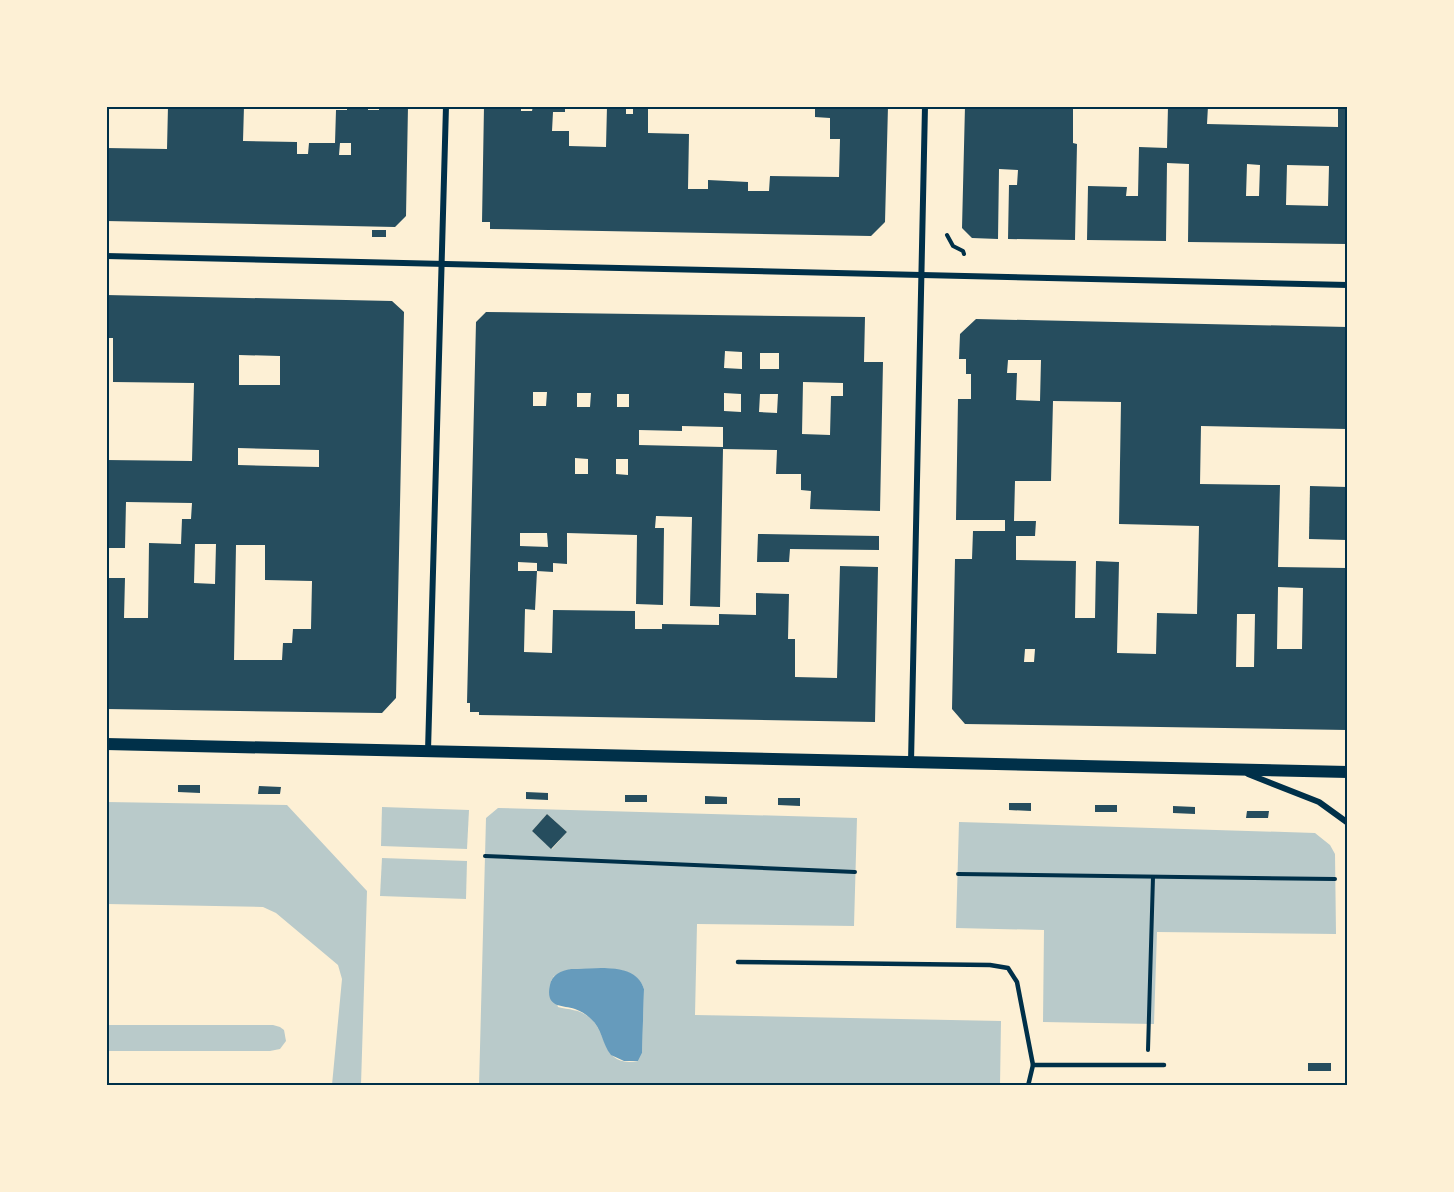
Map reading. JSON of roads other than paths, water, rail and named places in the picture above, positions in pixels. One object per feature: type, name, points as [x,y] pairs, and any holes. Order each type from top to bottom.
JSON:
[{"type":"main road","points":[[106,744],[1347,772]]},
{"type":"street","points":[[428,751],[446,106]]},
{"type":"street","points":[[911,762],[925,106]]},
{"type":"street","points":[[106,256],[1347,285]]},
{"type":"street","points":[[1236,770],[1319,802],[1347,823]]},
{"type":"lane","points":[[738,962],[990,964],[1008,968],[1017,982],[1033,1065],[1028,1086]]},
{"type":"lane","points":[[1033,1065],[1164,1065]]},
{"type":"water","points":[[613,968],[632,974],[640,980],[644,989],[642,1053],[638,1061],[624,1061],[611,1055],[598,1027],[584,1013],[552,1002],[549,992],[553,978],[560,972],[571,969]]}]
